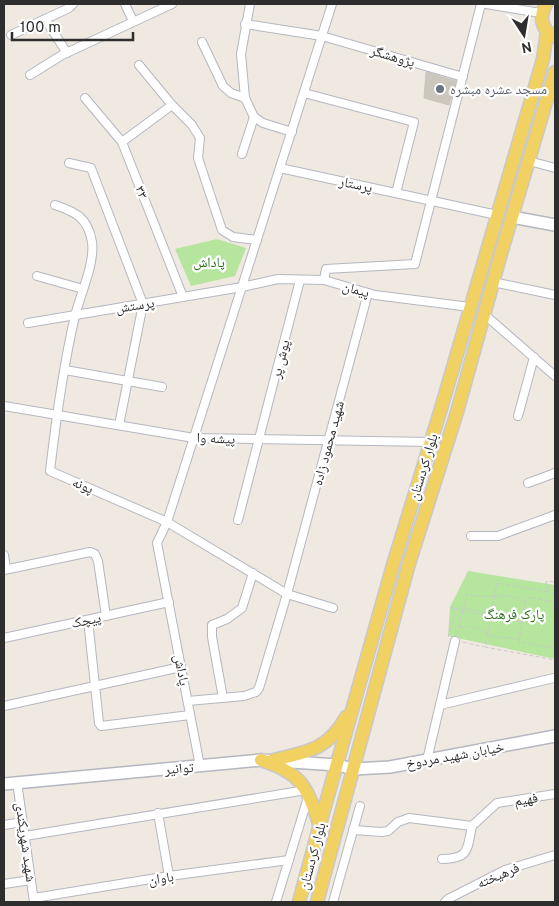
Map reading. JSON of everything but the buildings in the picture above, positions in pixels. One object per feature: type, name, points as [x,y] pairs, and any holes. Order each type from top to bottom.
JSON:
[{"type":"main road","points":[[544,8],[543,25],[551,34]]},
{"type":"main road","name":"بلوار کردستان","points":[[300,902],[393,565],[551,34]]},
{"type":"main road","name":"بلوار کردستان","points":[[317,902],[408,566],[457,412],[512,217],[552,91],[555,72]]},
{"type":"main road","points":[[267,760],[314,749],[328,741],[340,726],[354,701]]},
{"type":"main road","points":[[267,760],[289,771],[307,792],[320,824]]},
{"type":"street","points":[[10,35],[69,8],[73,4]]},
{"type":"street","points":[[125,4],[133,21]]},
{"type":"street","points":[[30,75],[66,53],[172,4]]},
{"type":"street","points":[[250,4],[241,54],[245,98],[254,116],[263,123],[292,132]]},
{"type":"street","name":"پاداش","points":[[200,766],[157,543],[167,522],[332,4]]},
{"type":"street","points":[[324,280],[326,269],[416,264],[481,4]]},
{"type":"street","points":[[486,4],[544,8]]},
{"type":"street","points":[[45,19],[66,53]]},
{"type":"street","name":"پژوهشگر","points":[[245,24],[322,36],[463,77]]},
{"type":"street","points":[[202,42],[223,86],[231,93],[245,98]]},
{"type":"street","points":[[139,64],[172,105],[192,124],[200,138],[198,158],[222,230],[233,237],[257,240]]},
{"type":"street","points":[[304,93],[414,122],[396,193]]},
{"type":"street","name":"۳۳","points":[[85,98],[122,142],[183,297]]},
{"type":"street","points":[[122,142],[172,105]]},
{"type":"street","points":[[242,154],[254,116]]},
{"type":"street","points":[[529,161],[555,168]]},
{"type":"street","points":[[69,163],[91,168],[143,304],[119,425]]},
{"type":"street","name":"پرستار","points":[[280,168],[497,215]]},
{"type":"street","points":[[55,205],[74,211],[84,221],[89,231],[93,257],[75,315],[56,415]]},
{"type":"street","points":[[512,217],[555,225]]},
{"type":"street","points":[[37,276],[83,288]]},
{"type":"street","name":"پیمان","points":[[242,287],[278,279],[324,280],[368,293],[470,307]]},
{"type":"street","name":"پوش پر","points":[[238,520],[300,280]]},
{"type":"street","points":[[493,282],[555,295]]},
{"type":"street","name":"پرستش","points":[[28,323],[242,287]]},
{"type":"street","name":"شهید محمود زاده","points":[[188,701],[250,695],[259,688],[287,594],[368,293]]},
{"type":"street","points":[[484,314],[555,376]]},
{"type":"street","points":[[518,416],[534,358]]},
{"type":"street","points":[[65,370],[162,387]]},
{"type":"street","name":"پیشه وا","points":[[4,406],[194,438],[431,442]]},
{"type":"street","name":"پونه","points":[[56,415],[50,471],[167,522]]},
{"type":"street","points":[[528,483],[555,473]]},
{"type":"street","points":[[470,536],[498,536],[555,515]]},
{"type":"street","points":[[167,522],[287,594],[333,608]]},
{"type":"street","points":[[4,555],[5,569],[90,552],[95,554],[98,560],[106,616]]},
{"type":"street","points":[[223,698],[212,637],[212,625],[227,619],[242,608],[253,573]]},
{"type":"street","name":"پیچک","points":[[4,638],[169,602]]},
{"type":"street","points":[[88,620],[99,723],[101,726],[190,715]]},
{"type":"street","points":[[427,760],[455,641]]},
{"type":"street","points":[[4,706],[181,667]]},
{"type":"street","points":[[440,705],[554,678]]},
{"type":"street","name":"خیابان شهید مردوخ","points":[[354,769],[390,767],[555,736]]},
{"type":"street","name":"توانیر","points":[[4,784],[267,760],[337,765],[354,769]]},
{"type":"street","name":"شهید شهریکندی","points":[[17,782],[34,900]]},
{"type":"street","points":[[25,836],[158,813],[307,792],[276,902]]},
{"type":"street","name":"فهیم","points":[[472,826],[497,803],[555,794]]},
{"type":"street","points":[[333,902],[360,806]]},
{"type":"street","points":[[158,813],[169,876]]},
{"type":"street","points":[[354,830],[388,831],[403,819],[409,818],[472,826],[466,852],[463,856],[455,859],[442,859]]},
{"type":"street","points":[[4,825],[23,822]]},
{"type":"street","name":"فرهیخته","points":[[445,902],[505,870],[555,855]]},
{"type":"street","name":"باوان","points":[[34,900],[169,876],[289,860]]},
{"type":"street","points":[[4,884],[31,880]]},
{"type":"path","points":[[549,592],[545,586],[547,580],[555,582]]},
{"type":"path","points":[[485,647],[497,582],[555,593]]},
{"type":"path","points":[[455,641],[467,594],[480,598],[509,595],[526,601]]},
{"type":"path","points":[[519,639],[526,597],[555,602]]},
{"type":"path","points":[[522,622],[461,612],[450,607],[523,617]]},
{"type":"path","points":[[456,610],[448,636],[455,641],[555,660]]},
{"type":"path","points":[[459,626],[471,627],[496,637],[519,639],[519,642],[555,648]]},
{"type":"green space","name":"پاداش","points":[[217,239],[246,248],[235,276],[191,286],[175,249]]},
{"type":"green space","name":"پارک فرهنگ","points":[[468,571],[555,585],[555,659],[448,636],[450,607]]},
{"type":"place","name":"مسجد عشره مبشره","points":[[440,89]]}]
